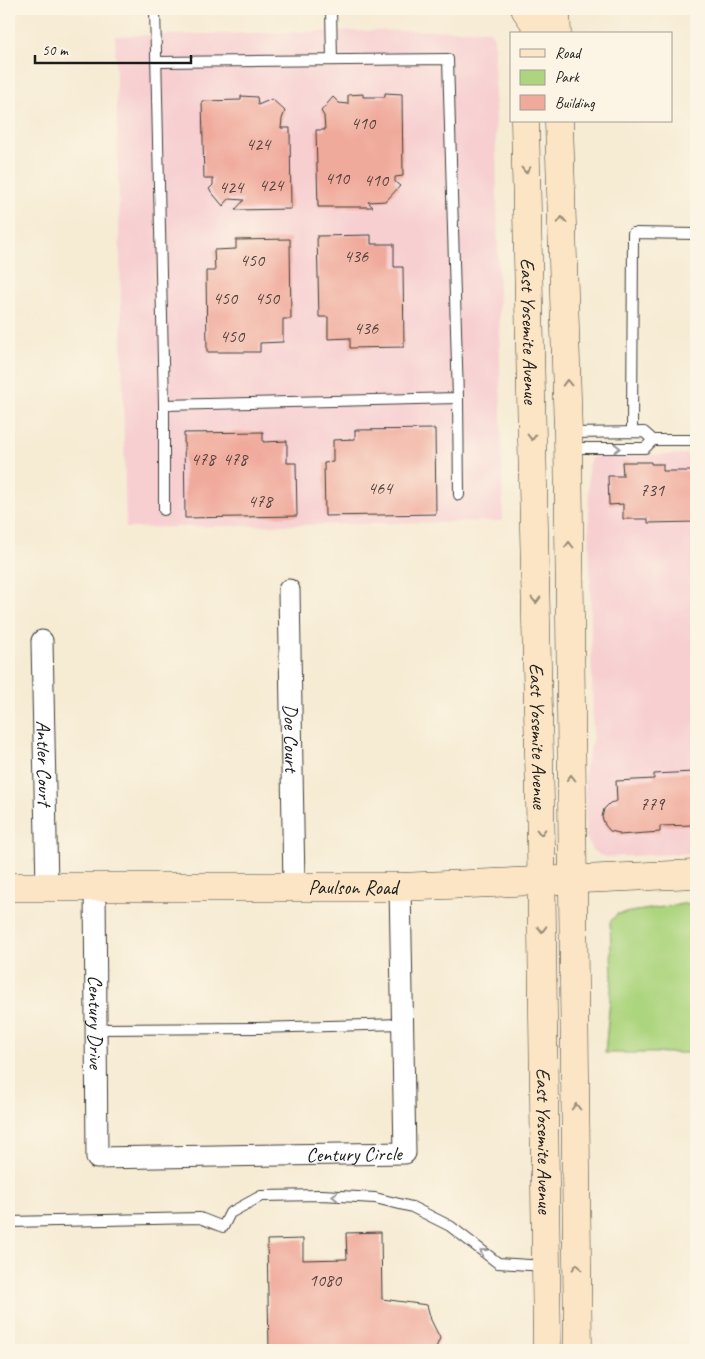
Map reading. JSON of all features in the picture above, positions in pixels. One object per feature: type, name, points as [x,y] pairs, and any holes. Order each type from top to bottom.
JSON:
[{"type":"main road","points":[[523,32],[524,9]]},
{"type":"main road","points":[[524,9],[536,26],[537,32]]},
{"type":"main road","points":[[556,9],[557,32]]},
{"type":"main road","name":"East Yosemite Avenue","points":[[525,122],[542,880],[547,1350]]},
{"type":"main road","points":[[542,122],[543,157],[561,182]]},
{"type":"main road","name":"East Yosemite Avenue","points":[[559,122],[568,441],[578,1350]]},
{"type":"main road","name":"Paulson Road","points":[[9,887],[400,887],[696,874]]},
{"type":"main road","points":[[546,1266],[556,1280],[562,1296],[564,1345],[568,1350]]},
{"type":"street","name":"Doe Court","points":[[289,590],[294,886]]},
{"type":"street","name":"Antler Court","points":[[42,641],[47,887]]},
{"type":"street","name":"Century Drive","points":[[95,886],[97,1158]]},
{"type":"street","name":"Century Circle","points":[[97,1158],[405,1153],[400,887]]},
{"type":"lane","points":[[155,9],[164,405],[164,510]]},
{"type":"lane","points":[[331,9],[332,60]]},
{"type":"lane","points":[[156,62],[448,59],[459,495]]},
{"type":"lane","points":[[632,432],[633,233],[696,234]]},
{"type":"lane","points":[[164,405],[458,398]]},
{"type":"lane","points":[[568,441],[632,432],[644,432],[653,440],[696,440]]},
{"type":"lane","points":[[568,441],[645,448],[653,440]]},
{"type":"lane","points":[[96,1029],[257,1028],[403,1024]]},
{"type":"lane","points":[[9,1222],[200,1218],[223,1227],[230,1212],[261,1196],[322,1195],[375,1198],[412,1207],[450,1226],[498,1263],[546,1266]]},
{"type":"shaded area","points":[[489,30],[494,37],[503,521],[126,528],[115,36]]},
{"type":"shaded area","points":[[696,454],[696,853],[607,857],[592,850],[585,836],[585,768],[593,734],[588,466],[591,458],[597,456]]},
{"type":"green space","points":[[696,902],[696,1053],[605,1053],[612,978],[610,922],[617,914]]},
{"type":"building","points":[[385,93],[402,94],[403,176],[395,177],[395,182],[400,186],[386,201],[368,202],[373,207],[318,207],[316,130],[325,130],[324,116],[321,111],[333,97],[339,103],[348,104],[348,95],[363,94],[363,97],[385,97]]},
{"type":"building","points":[[241,96],[257,97],[258,105],[272,99],[285,111],[281,128],[290,128],[291,209],[235,210],[244,200],[229,199],[223,206],[209,189],[213,185],[213,179],[204,179],[202,101],[241,100]]},
{"type":"building","points":[[371,235],[371,244],[394,244],[394,267],[403,267],[404,347],[350,348],[350,338],[328,339],[328,317],[319,317],[317,236]]},
{"type":"building","points":[[290,239],[291,319],[283,319],[283,342],[260,343],[260,352],[207,352],[206,271],[215,271],[214,250],[236,249],[236,240]]},
{"type":"building","points":[[694,332],[696,332],[696,381],[695,381]]},
{"type":"building","points":[[435,429],[436,514],[325,516],[324,463],[333,462],[333,440],[355,439],[355,430]]},
{"type":"building","points":[[263,432],[263,442],[287,441],[287,463],[296,463],[297,516],[185,518],[184,433]]},
{"type":"building","points":[[622,462],[663,464],[663,471],[696,471],[696,522],[648,523],[648,519],[623,519],[623,504],[609,505],[608,476],[623,476]]},
{"type":"building","points":[[693,772],[693,778],[696,777],[696,830],[694,830],[694,825],[660,826],[660,832],[619,835],[619,833],[610,831],[605,825],[602,817],[604,809],[610,803],[617,801],[616,781],[654,779],[654,774]]},
{"type":"building","points":[[381,1232],[382,1299],[427,1305],[431,1320],[440,1338],[435,1350],[269,1350],[267,1240],[303,1239],[303,1260],[347,1259],[346,1233]]}]
